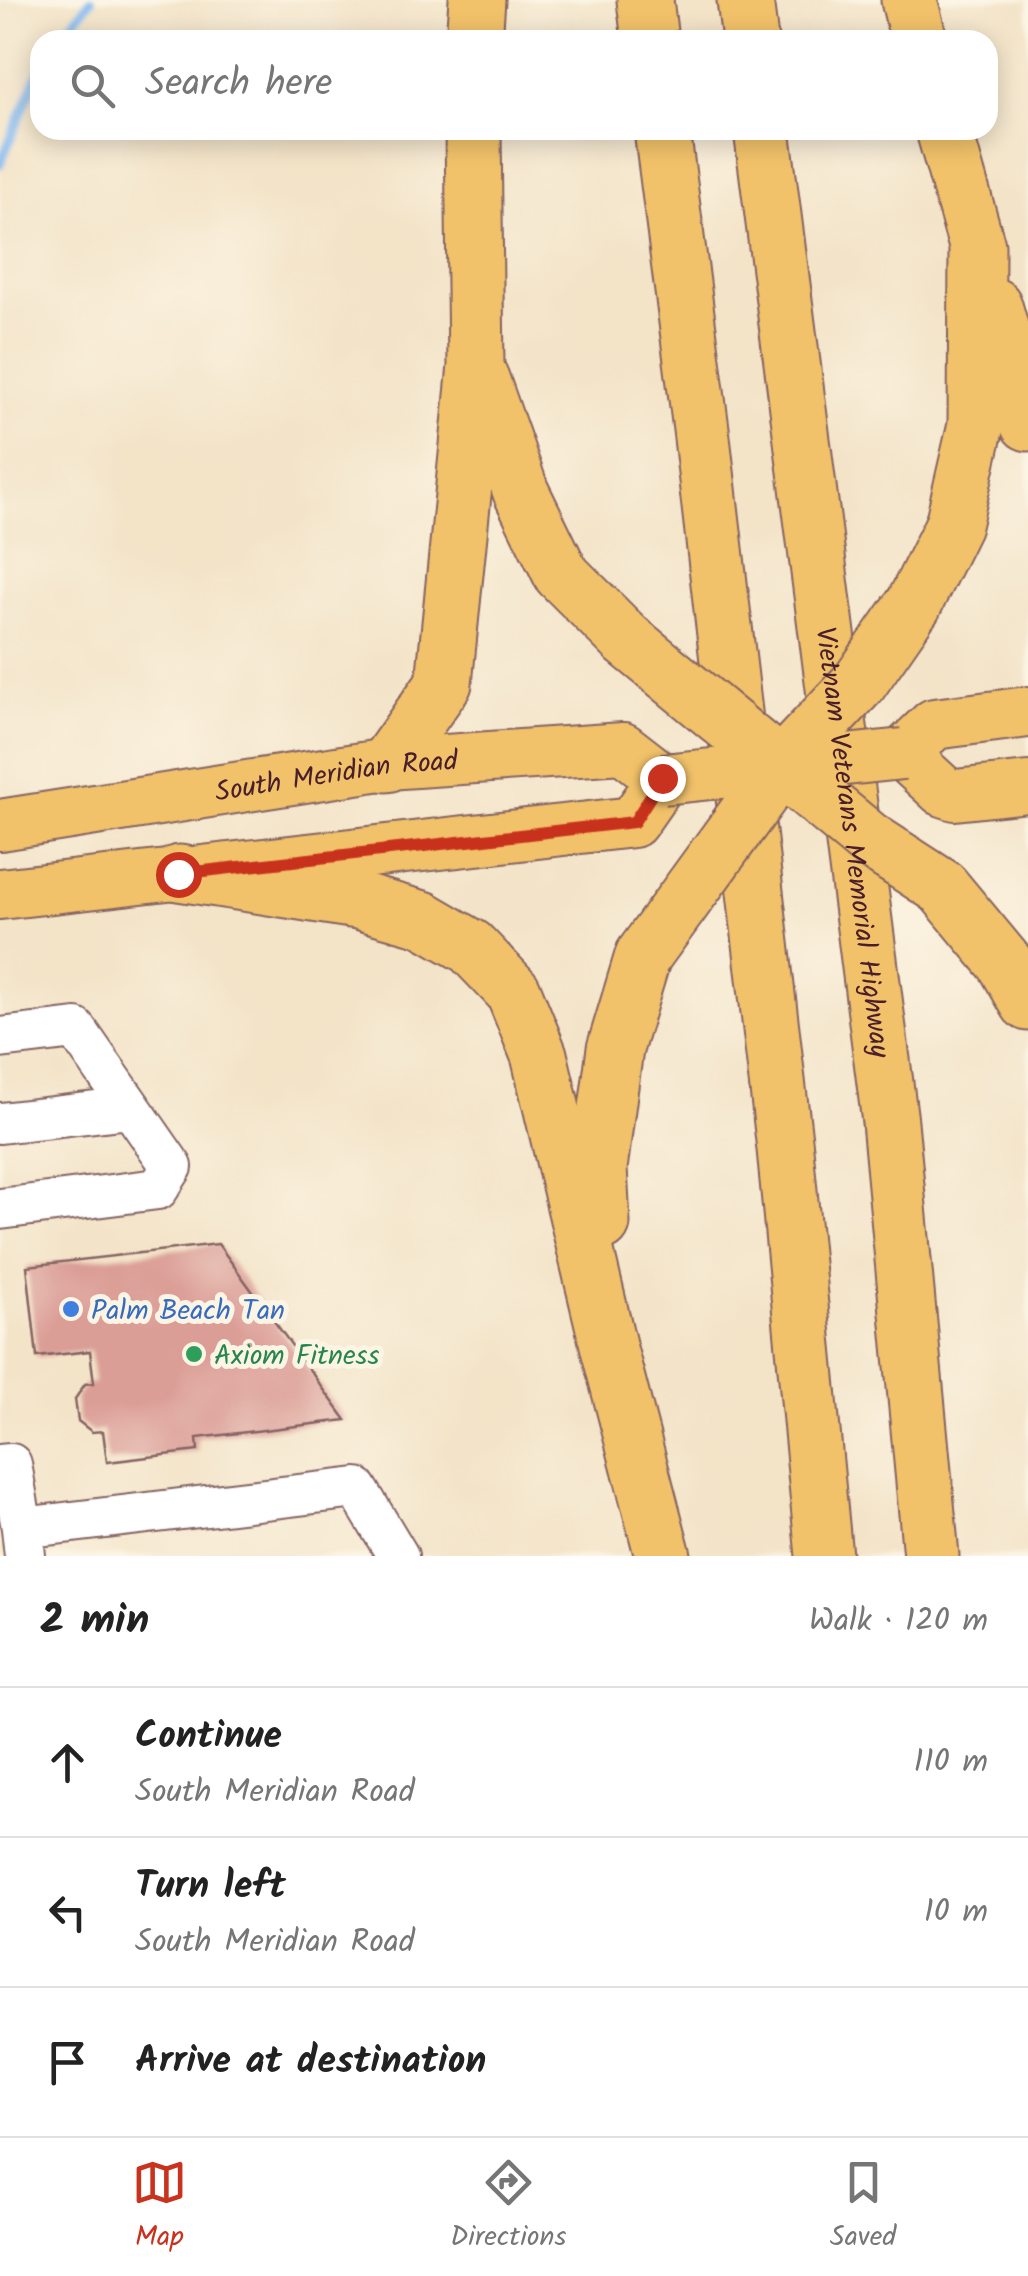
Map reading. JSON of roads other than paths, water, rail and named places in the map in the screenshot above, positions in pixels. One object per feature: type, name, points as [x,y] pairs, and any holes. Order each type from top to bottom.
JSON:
[{"type":"highway","points":[[475,30],[477,0]]},
{"type":"highway","points":[[645,0],[649,30]]},
{"type":"highway","points":[[745,0],[749,30]]},
{"type":"highway","points":[[909,0],[916,30]]},
{"type":"highway","points":[[387,764],[444,683],[476,366],[473,140]]},
{"type":"highway","points":[[663,140],[786,1148],[824,1556]]},
{"type":"highway","name":"Vietnam Veterans Memorial Highway","points":[[763,140],[890,1122],[931,1556]]},
{"type":"highway","points":[[947,140],[1028,423]]},
{"type":"highway","points":[[610,1349],[599,1168],[615,1049],[644,956],[782,765],[860,682],[914,604],[953,525],[976,426],[976,246]]},
{"type":"highway","points":[[476,366],[522,492],[561,574],[626,639],[868,839],[942,888],[1005,963],[1028,1004]]},
{"type":"highway","points":[[178,874],[358,901],[423,918],[471,947],[513,991],[540,1055],[663,1556]]},
{"type":"main road","points":[[0,894],[634,822],[662,778],[903,754],[934,724],[1028,712]]},
{"type":"main road","name":"South Meridian Road","points":[[0,825],[387,764],[622,748],[662,778]]},
{"type":"main road","points":[[903,754],[943,792],[1028,787]]},
{"type":"lane","points":[[0,1038],[76,1030],[172,1167],[158,1188],[0,1209]]},
{"type":"lane","points":[[0,1123],[130,1108]]},
{"type":"lane","points":[[0,1465],[11,1464],[23,1542],[357,1488],[398,1556]]},
{"type":"waterway","points":[[67,30],[91,0]]},
{"type":"waterway","points":[[0,164],[30,93]]},
{"type":"place","name":"Palm Beach Tan","points":[[71,1309]]},
{"type":"place","name":"Axiom Fitness","points":[[194,1354]]}]
